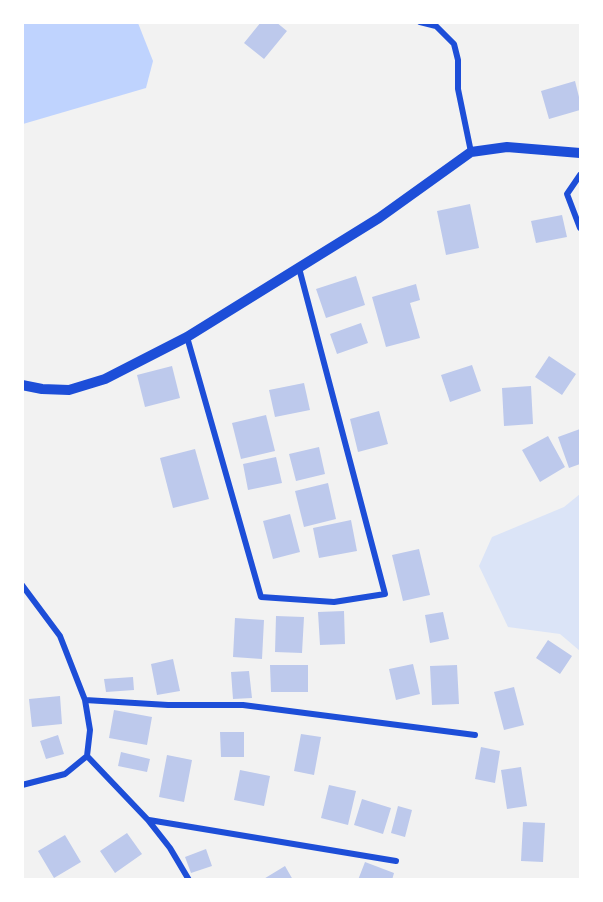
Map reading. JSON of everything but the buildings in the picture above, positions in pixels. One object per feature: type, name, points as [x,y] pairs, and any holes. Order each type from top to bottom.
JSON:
[{"type":"street","points":[[420,22],[435,26],[454,44],[458,60],[458,89],[471,152]]},
{"type":"street","points":[[22,386],[69,390],[105,379],[187,337],[380,218],[471,152],[507,147],[580,153]]},
{"type":"street","points":[[580,175],[567,194],[580,228]]},
{"type":"street","points":[[187,337],[261,597],[334,602],[385,594],[299,268]]},
{"type":"street","points":[[22,585],[60,636],[85,700],[90,730],[87,756],[64,774],[22,785]]},
{"type":"street","points":[[85,700],[168,705],[243,705],[475,735]]},
{"type":"street","points":[[87,756],[148,820],[170,848],[189,879]]},
{"type":"street","points":[[148,820],[396,861]]},
{"type":"shaded area","points":[[580,494],[580,651],[560,634],[508,627],[479,566],[492,537],[564,507]]},
{"type":"water","points":[[23,22],[138,23],[153,61],[146,88],[23,124]]}]
